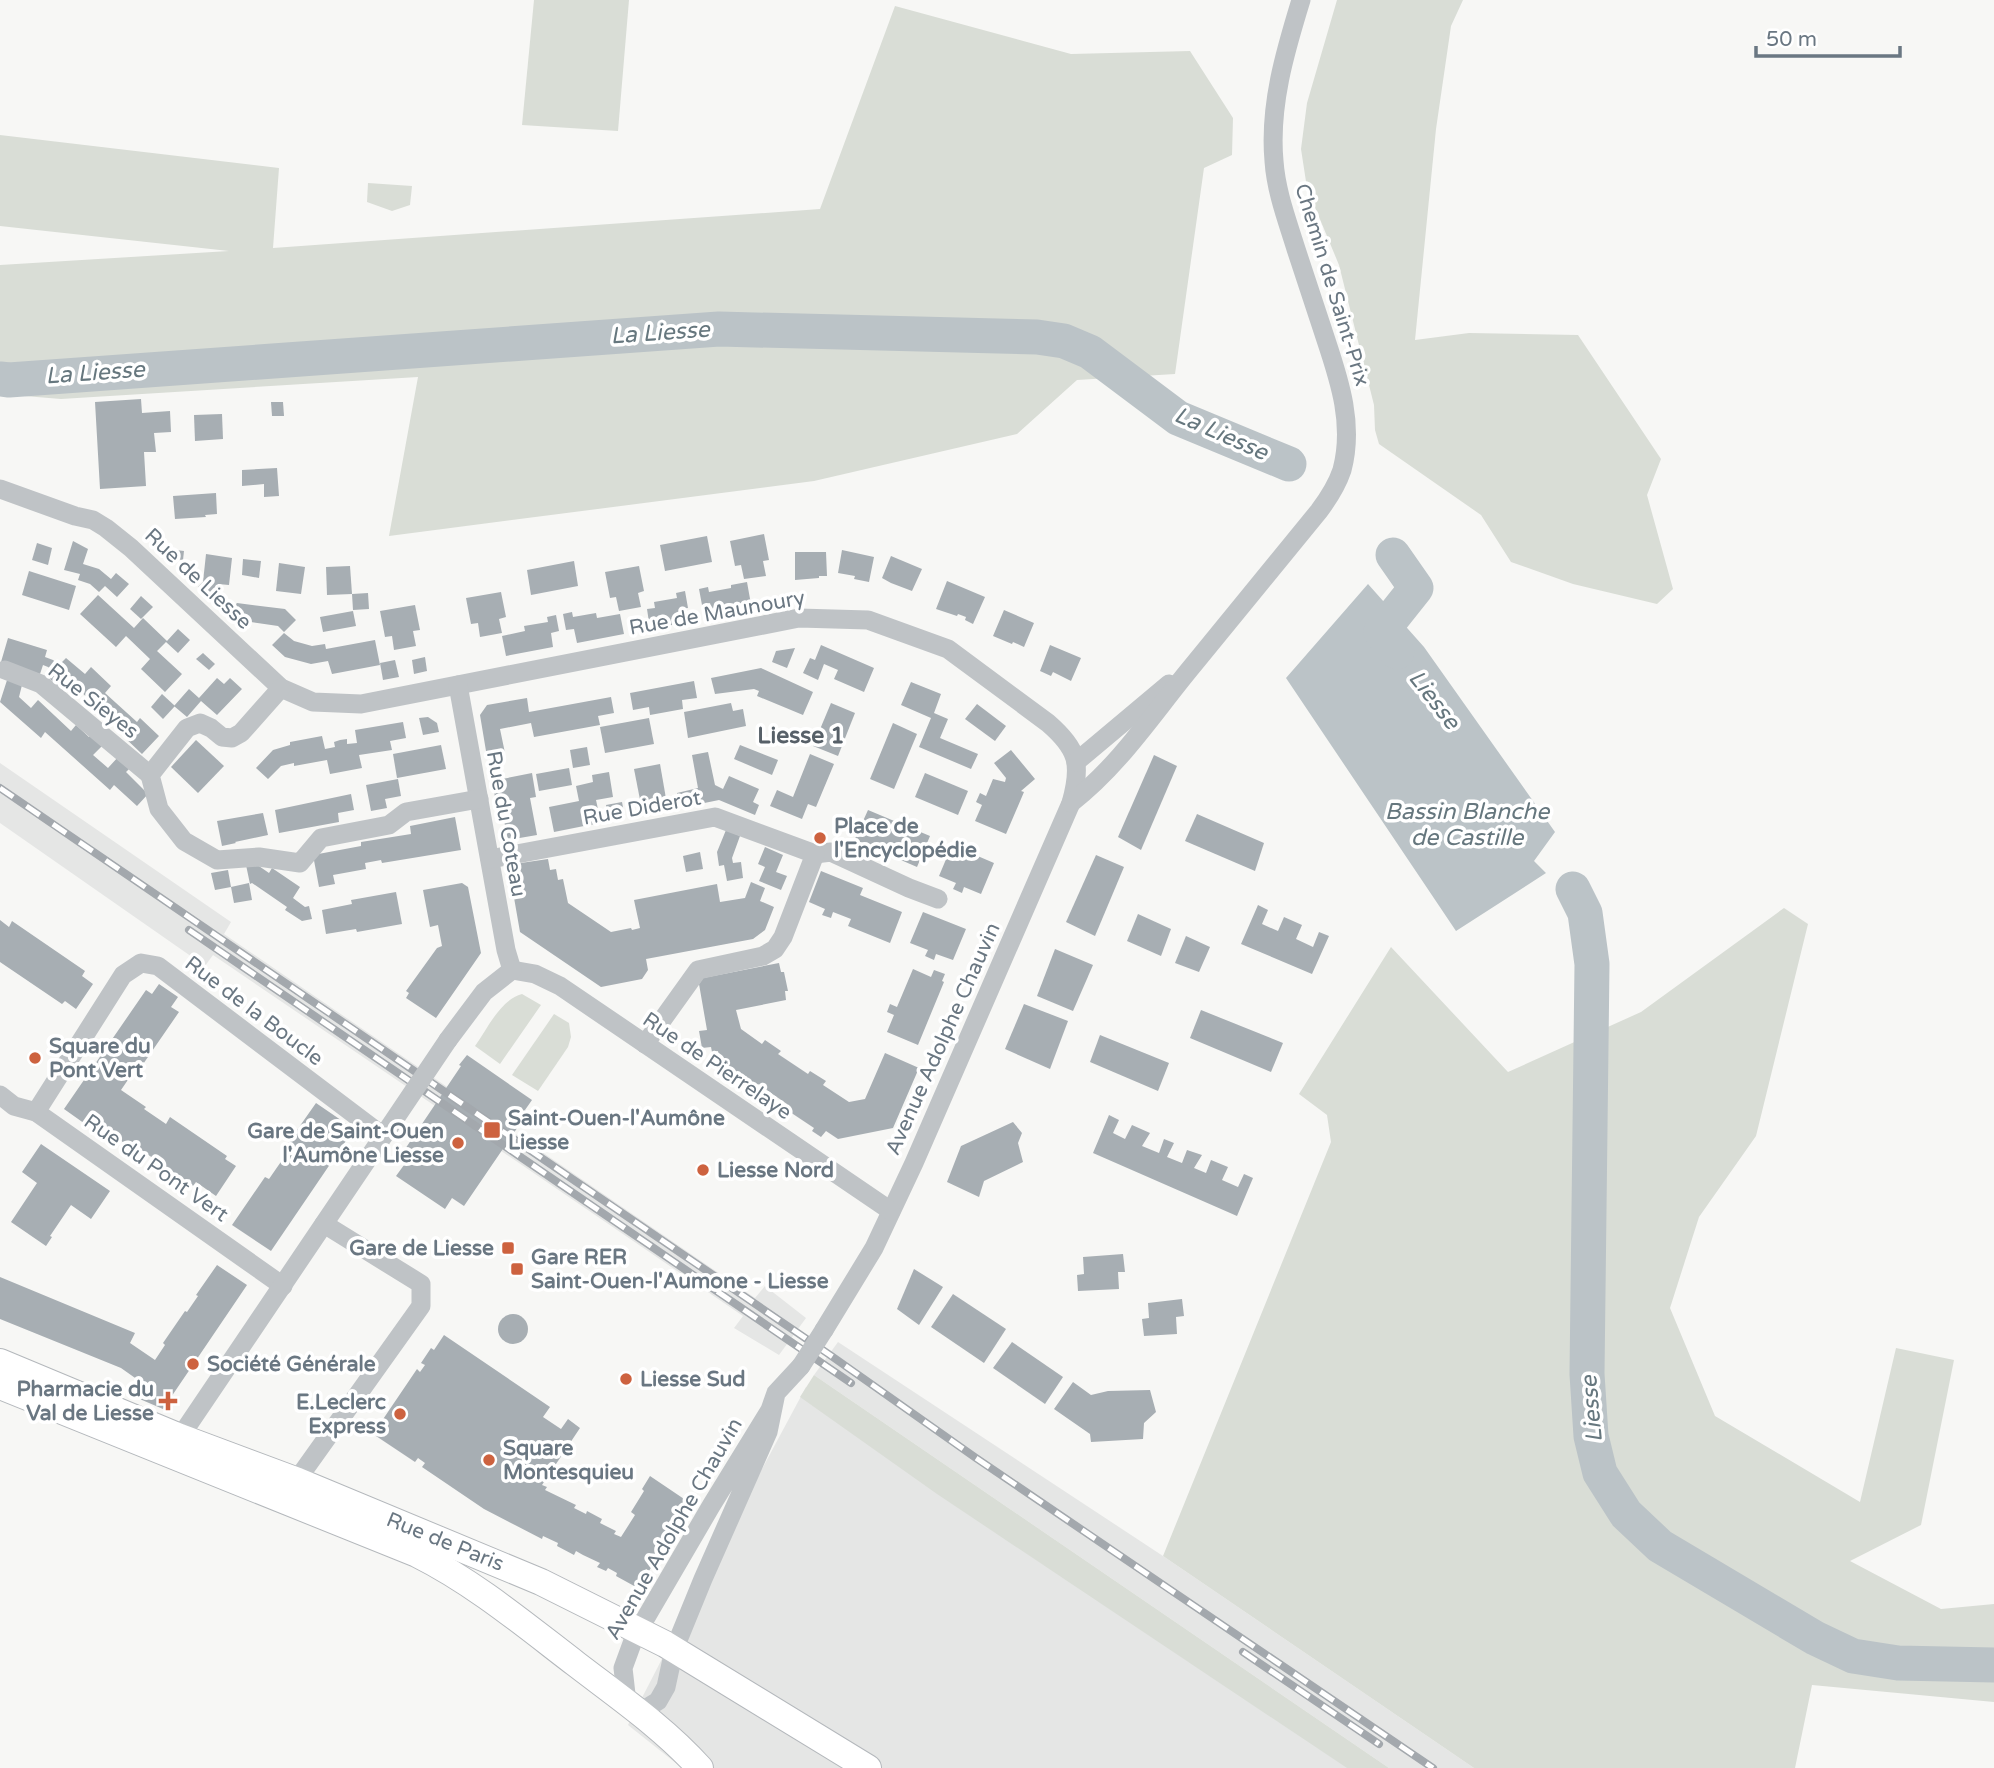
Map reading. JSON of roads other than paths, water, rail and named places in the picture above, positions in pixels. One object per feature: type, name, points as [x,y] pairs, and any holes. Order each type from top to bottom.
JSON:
[{"type":"main road","name":"Rue de Paris","points":[[0,1363],[177,1446]]},
{"type":"main road","name":"Rue de Paris","points":[[0,1385],[177,1446],[541,1582],[674,1650],[868,1768]]},
{"type":"main road","name":"Rue de Paris","points":[[290,1490],[439,1565],[471,1585],[663,1731],[700,1768]]},
{"type":"street","name":"Chemin de Saint-Prix","points":[[1071,803],[1105,773],[1142,731],[1319,511],[1335,487],[1341,471],[1347,423],[1340,383],[1283,209],[1274,164],[1275,102],[1301,0]]},
{"type":"street","name":"Rue de Liesse","points":[[0,489],[93,520],[106,528],[131,548],[281,688]]},
{"type":"street","name":"Rue de Maunoury","points":[[281,688],[313,702],[361,704],[799,618],[868,620],[948,649],[1048,723],[1068,742],[1076,762]]},
{"type":"street","name":"Chemin de Saint-Prix","points":[[1076,762],[1195,662]]},
{"type":"street","name":"Rue Sieyes","points":[[5,670],[41,684],[150,775]]},
{"type":"street","name":"Rue du Coteau","points":[[458,685],[506,950],[512,970]]},
{"type":"street","points":[[281,688],[241,733],[232,738],[222,737],[200,723],[187,728],[150,775],[159,808],[184,841],[217,860],[259,857],[300,863],[321,838],[390,825],[406,812],[479,799]]},
{"type":"street","points":[[1071,803],[1077,775],[1076,762]]},
{"type":"street","name":"Avenue Adolphe Chauvin","points":[[773,1401],[768,1432],[674,1650],[666,1687],[658,1701],[645,1709],[631,1706],[626,1694],[623,1668],[638,1631],[773,1401],[801,1366],[874,1248],[1071,803]]},
{"type":"street","name":"Rue Diderot","points":[[490,859],[715,817],[815,854],[831,852],[938,899]]},
{"type":"street","points":[[645,1044],[698,970],[763,956],[775,949],[783,937],[815,854]]},
{"type":"street","name":"Rue de la Boucle","points":[[36,1112],[123,975],[141,963],[158,966],[385,1133]]},
{"type":"street","points":[[177,1446],[448,1040],[484,992],[512,970]]},
{"type":"street","name":"Rue de Pierrelaye","points":[[512,970],[535,974],[559,986],[891,1211]]},
{"type":"street","name":"Rue du Pont Vert","points":[[0,1095],[14,1106],[36,1112],[283,1286]]},
{"type":"street","points":[[290,1490],[421,1306],[421,1284],[324,1224]]},
{"type":"water","name":"Bassin Blanche de Castille","points":[[1368,584],[1424,647],[1555,832],[1534,861],[1546,873],[1456,931],[1286,678]]},
{"type":"waterway","name":"La Liesse","points":[[0,379],[719,329],[1037,337],[1064,341],[1090,352],[1178,418],[1289,464]]},
{"type":"waterway","name":"Liesse","points":[[1393,555],[1416,588],[1381,632],[1397,652]]},
{"type":"waterway","name":"Liesse","points":[[1573,889],[1585,913],[1592,964],[1587,1374],[1591,1436],[1600,1473],[1626,1514],[1660,1546],[1815,1638],[1853,1656],[1898,1663],[1994,1665]]},
{"type":"railway","points":[[0,788],[1433,1768]]},
{"type":"railway","points":[[189,930],[851,1383]]},
{"type":"railway","points":[[1243,1652],[1379,1744]]},
{"type":"place","name":"Place de l'Encyclopédie","points":[[820,838]]},
{"type":"place","name":"Square du Pont Vert","points":[[35,1058]]},
{"type":"place","name":"Saint-Ouen-l'Aumône Liesse","points":[[492,1130]]},
{"type":"place","name":"Gare de Saint-Ouen l'Aumône Liesse","points":[[458,1143]]},
{"type":"place","name":"Liesse Nord","points":[[703,1170]]},
{"type":"place","name":"Gare de Liesse","points":[[508,1248]]},
{"type":"place","name":"Gare RER Saint-Ouen-l'Aumone - Liesse","points":[[517,1269]]},
{"type":"place","name":"Société Générale","points":[[193,1364]]},
{"type":"place","name":"Liesse Sud","points":[[626,1379]]},
{"type":"place","name":"Pharmacie du Val de Liesse","points":[[168,1401]]},
{"type":"place","name":"E.Leclerc Express","points":[[400,1414]]},
{"type":"place","name":"Square Montesquieu","points":[[489,1460]]},
{"type":"district","name":"Liesse 1","points":[[801,736]]}]
